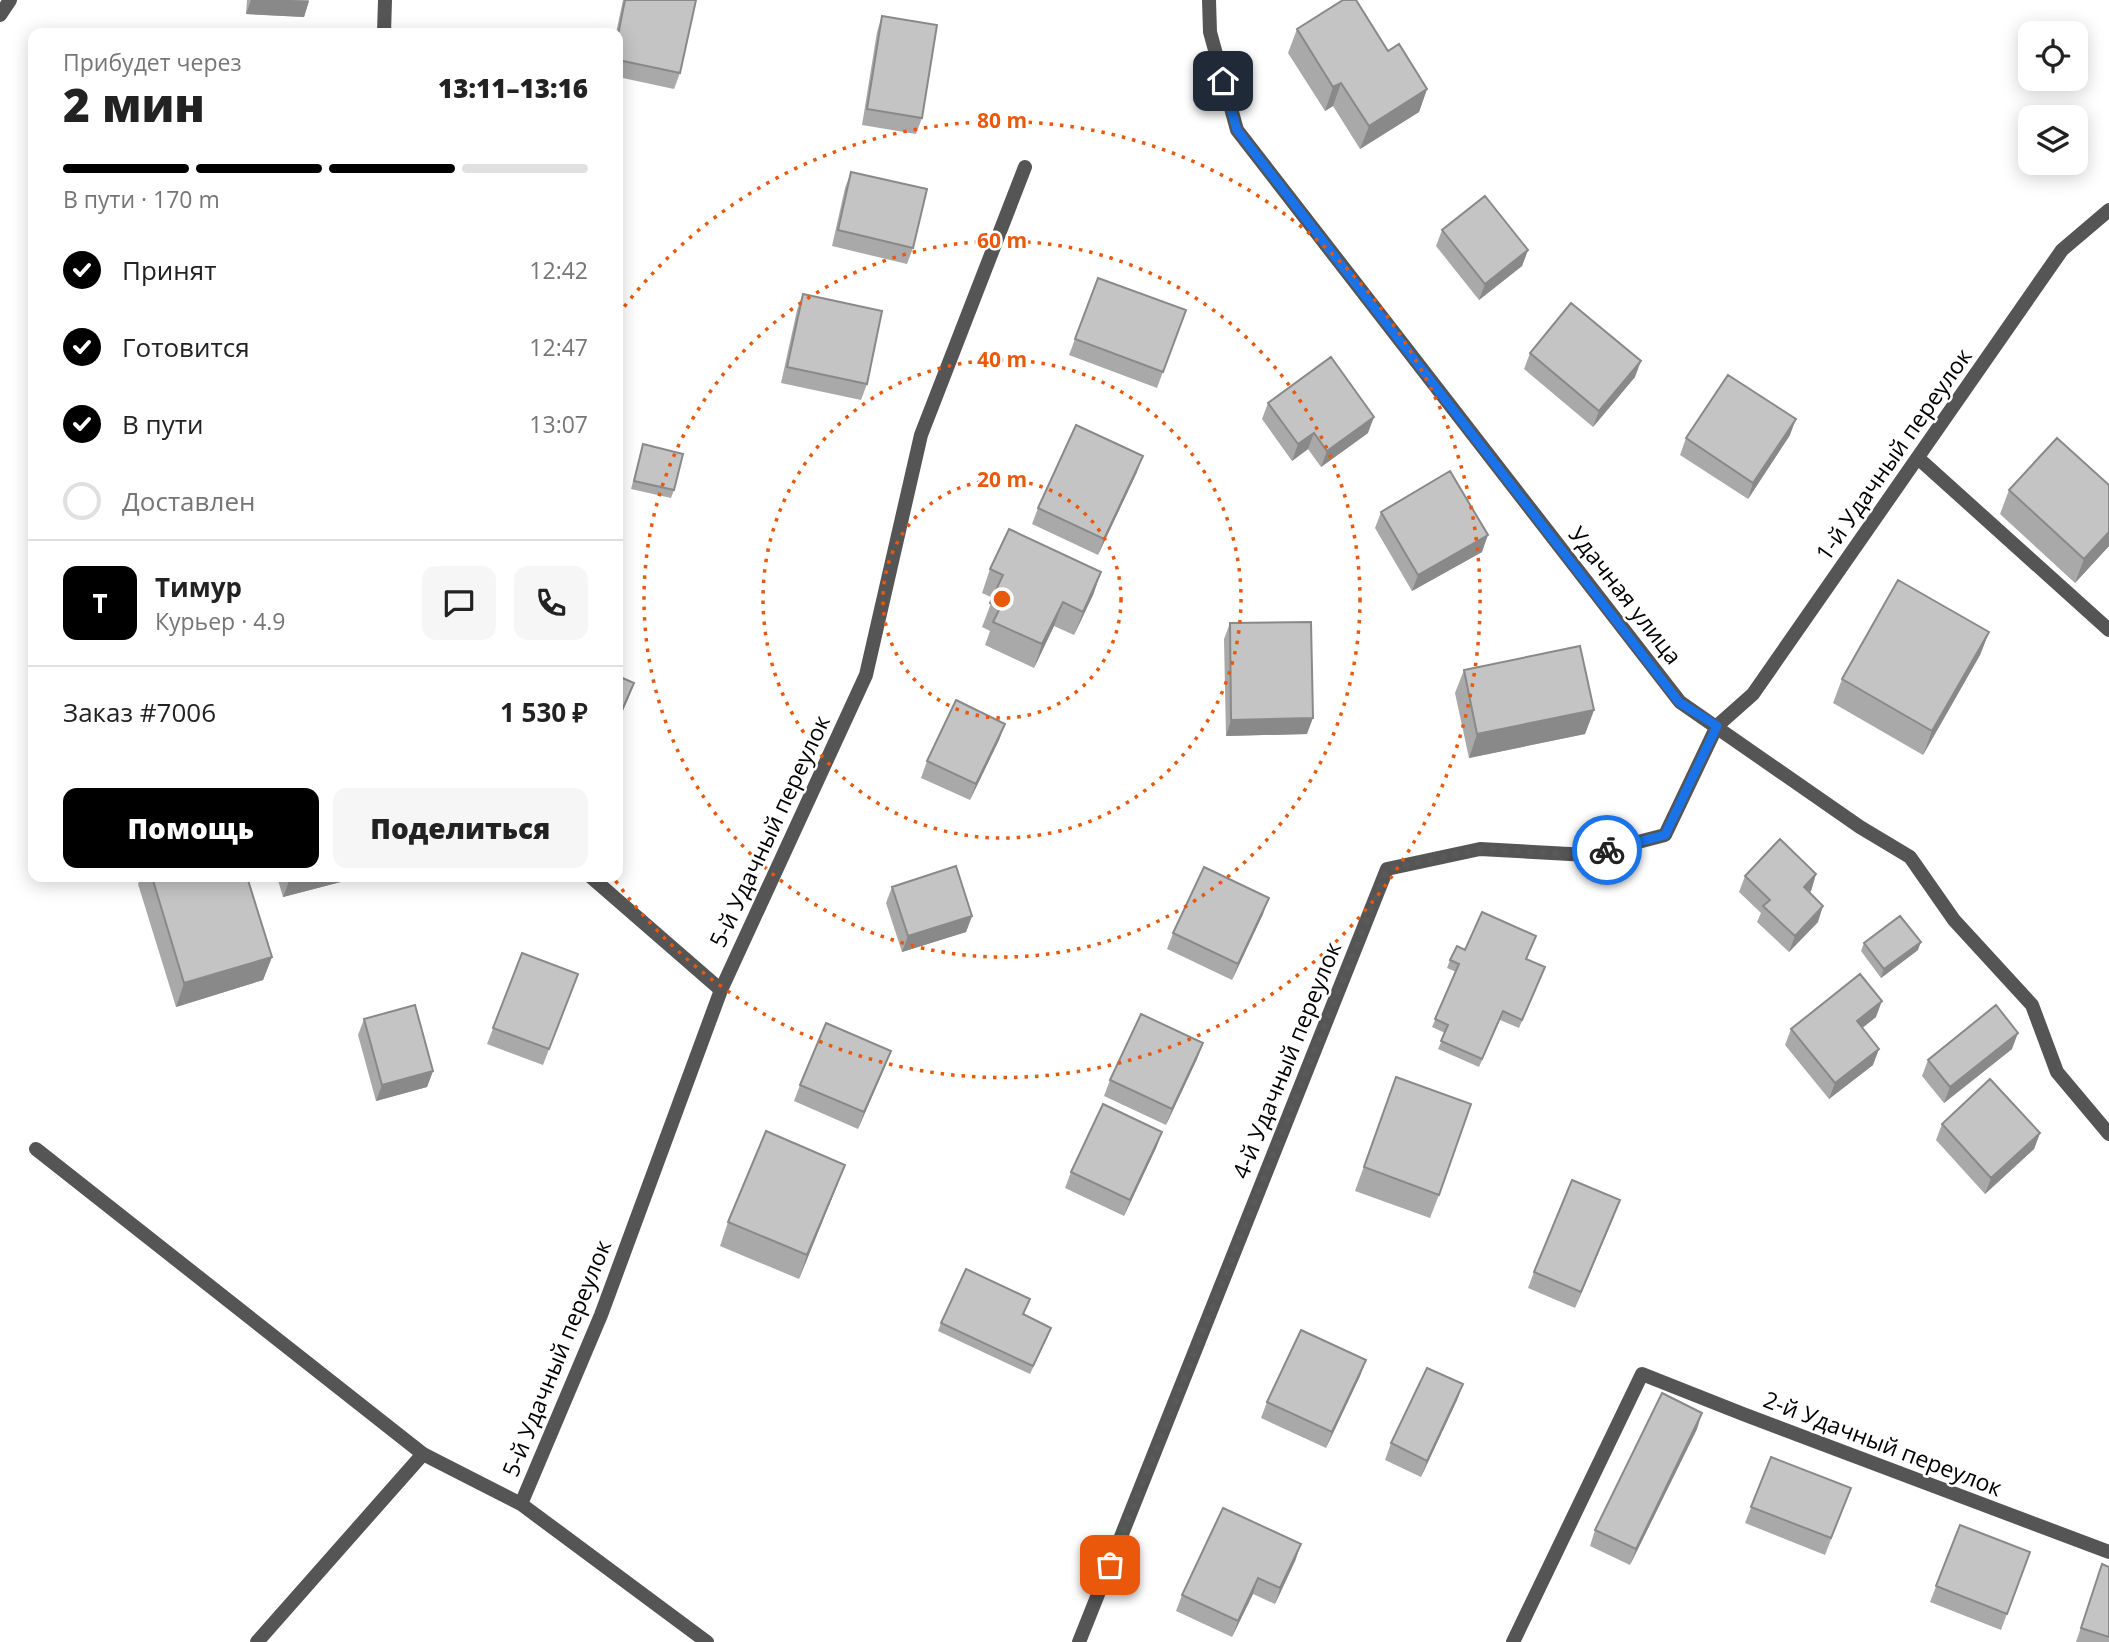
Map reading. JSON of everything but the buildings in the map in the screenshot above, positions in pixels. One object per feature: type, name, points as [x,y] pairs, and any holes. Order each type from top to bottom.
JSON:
[{"type":"street","points":[[0,15],[10,0]]},
{"type":"street","points":[[384,28],[385,0]]},
{"type":"street","name":"Удачная улица","points":[[1209,0],[1210,32],[1237,130],[1679,702],[1860,827],[1910,857],[1954,920],[2032,1005],[2057,1072],[2109,1134]]},
{"type":"street","name":"5-й Удачный переулок","points":[[522,1504],[601,1315],[721,990],[866,675],[921,435],[1025,167]]},
{"type":"street","name":"1-й Удачный переулок","points":[[1717,726],[1753,695],[2062,250],[2109,210]]},
{"type":"street","points":[[1918,458],[2109,630]]},
{"type":"street","name":"4-й Удачный переулок","points":[[1079,1642],[1387,869],[1480,849],[1588,855],[1665,835],[1717,726]]},
{"type":"street","points":[[597,882],[721,990]]},
{"type":"street","points":[[36,1149],[423,1454],[522,1504],[707,1642]]},
{"type":"street","name":"2-й Удачный переулок","points":[[1513,1642],[1643,1374],[2109,1552]]},
{"type":"street","points":[[257,1642],[423,1454]]},
{"type":"way so far","points":[[1110,1565],[1387,869],[1480,849],[1588,855],[1607,850]]},
{"type":"route","points":[[1223,81],[1237,130],[1679,702],[1717,726],[1665,835],[1607,850]]}]
